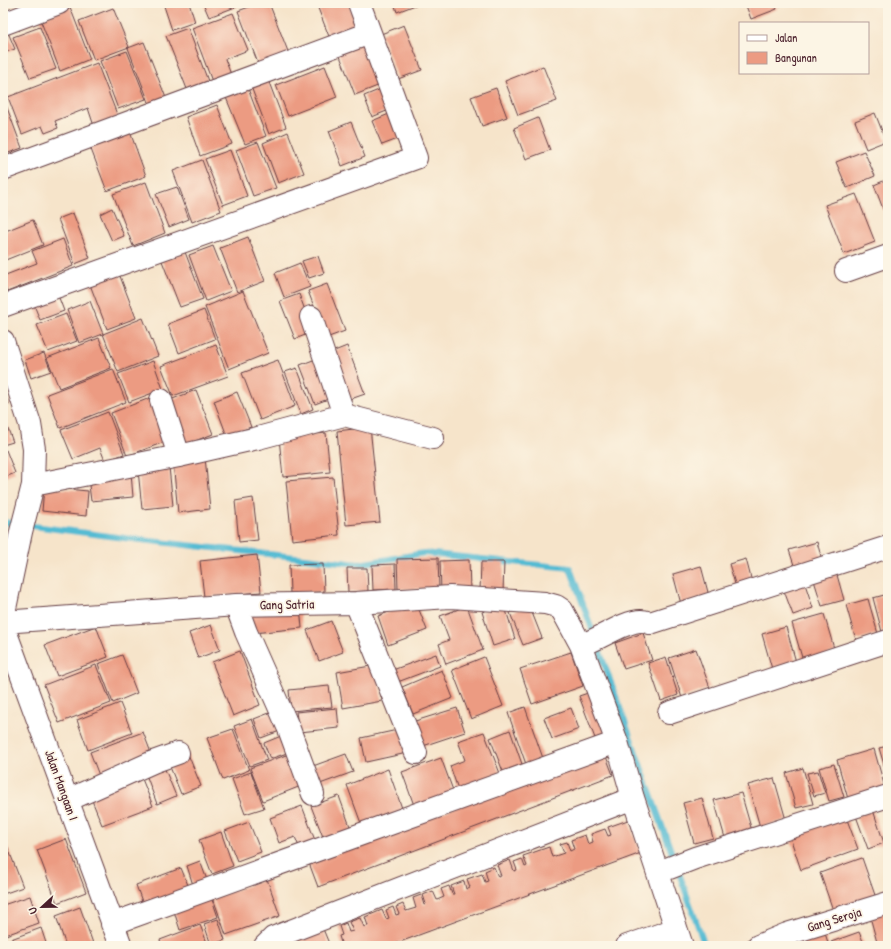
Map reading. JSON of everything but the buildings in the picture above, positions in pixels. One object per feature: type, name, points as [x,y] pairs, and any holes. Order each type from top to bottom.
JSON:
[{"type":"street","points":[[3,24],[60,3]]},
{"type":"street","points":[[3,306],[416,158],[359,3]]},
{"type":"street","points":[[3,169],[370,32]]},
{"type":"street","points":[[846,272],[888,256]]},
{"type":"street","points":[[311,317],[344,415]]},
{"type":"street","points":[[3,341],[30,424],[34,449],[33,485],[28,510],[21,532],[3,618]]},
{"type":"street","points":[[161,400],[179,456]]},
{"type":"street","points":[[33,485],[179,456],[258,438],[344,415],[433,438]]},
{"type":"street","points":[[627,946],[679,938],[662,870],[633,798],[589,642],[639,621],[650,623],[888,547]]},
{"type":"street","name":"Gang Satria","points":[[3,624],[236,605],[356,603],[450,597],[545,603],[556,606],[562,610],[589,642]]},
{"type":"street","points":[[356,603],[416,752]]},
{"type":"street","points":[[236,605],[246,632],[289,729],[313,794]]},
{"type":"street","name":"Jalan Mangaan I","points":[[3,624],[121,946]]},
{"type":"street","points":[[669,712],[888,641]]},
{"type":"street","points":[[112,924],[617,742]]},
{"type":"street","points":[[68,800],[153,762],[178,753]]},
{"type":"street","points":[[662,870],[888,796]]},
{"type":"street","points":[[265,946],[273,938],[633,798]]},
{"type":"street","name":"Gang Seroja","points":[[758,946],[787,934],[888,903]]},
{"type":"waterway","points":[[3,522],[132,539],[359,564],[424,553],[570,568],[705,946]]}]
